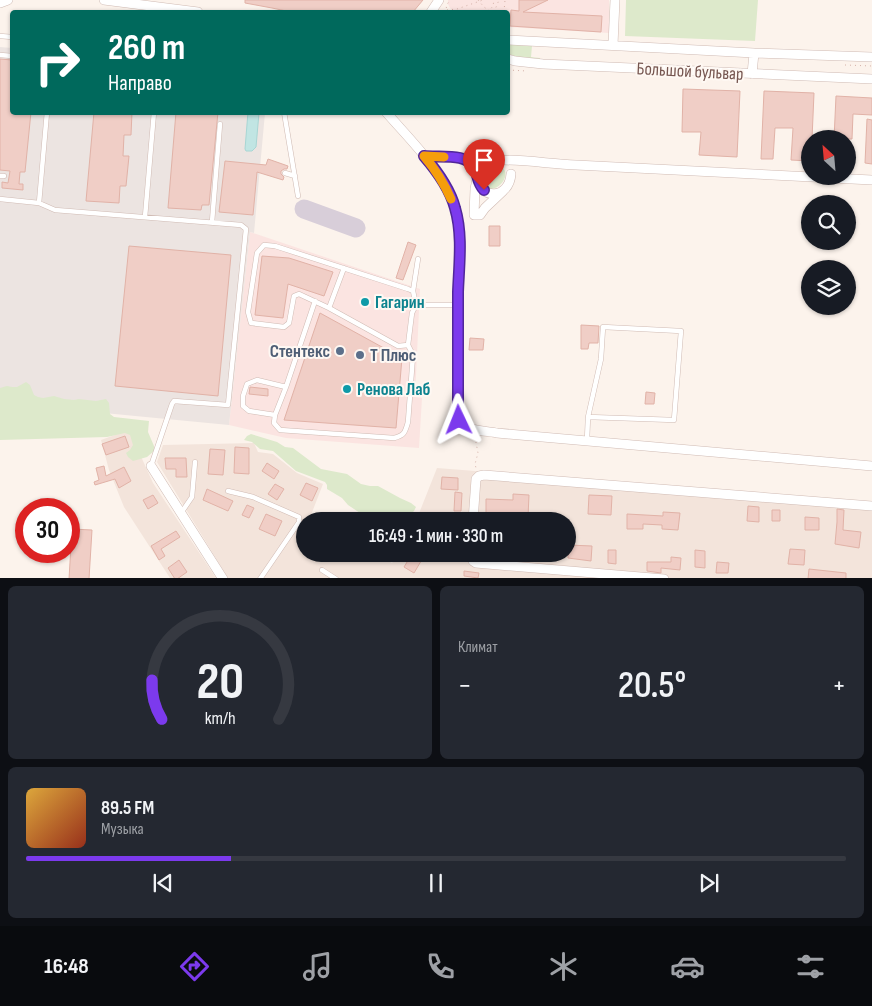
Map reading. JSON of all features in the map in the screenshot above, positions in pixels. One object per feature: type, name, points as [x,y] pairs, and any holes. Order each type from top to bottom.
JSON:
[{"type":"street","points":[[0,3],[8,0]]},
{"type":"street","points":[[104,0],[182,10]]},
{"type":"street","points":[[613,45],[615,0]]},
{"type":"street","name":"Большой бульвар","points":[[510,40],[754,53],[872,57]]},
{"type":"street","points":[[752,74],[754,53]]},
{"type":"street","name":"Большой бульвар","points":[[510,60],[543,64],[872,79]]},
{"type":"street","points":[[389,115],[432,166],[447,188],[455,206],[459,240],[458,415],[464,426],[497,432],[872,466]]},
{"type":"street","points":[[424,156],[474,156],[550,164],[872,180]]},
{"type":"street","points":[[455,157],[470,163],[474,168],[480,186],[484,190],[497,194],[503,191]]},
{"type":"street","points":[[494,159],[482,164],[478,170],[474,215],[480,215],[507,188],[511,181],[511,174]]},
{"type":"street","points":[[151,466],[223,578]]},
{"type":"street","points":[[474,512],[476,479],[479,476],[504,476],[872,506]]},
{"type":"street","points":[[474,562],[664,578]]},
{"type":"lane","points":[[39,203],[47,115]]},
{"type":"lane","points":[[145,217],[154,115]]},
{"type":"lane","points":[[285,115],[298,196]]},
{"type":"lane","points":[[212,222],[220,124]]},
{"type":"lane","points":[[285,173],[295,176]]},
{"type":"lane","points":[[0,199],[39,203],[55,210],[212,222],[241,225],[246,229],[228,405],[174,401],[151,466]]},
{"type":"lane","points":[[408,345],[398,346],[329,308],[299,294],[294,296],[289,323],[284,326],[251,323],[248,312],[257,253],[264,245],[275,246],[413,291]]},
{"type":"lane","points":[[315,301],[275,415],[274,424],[280,430],[394,438],[402,436],[406,431],[408,422],[413,355],[408,345],[412,313],[416,304],[413,291],[418,259]]},
{"type":"lane","points":[[329,308],[344,268]]},
{"type":"lane","points":[[416,304],[458,305]]},
{"type":"lane","points":[[587,440],[588,417],[601,359],[603,327],[681,331],[674,420],[588,417]]},
{"type":"lane","points":[[275,415],[249,411],[243,406],[243,396],[247,384],[257,380],[286,387]]},
{"type":"lane","points":[[181,513],[192,496],[195,462]]},
{"type":"lane","points":[[228,491],[253,497],[299,517],[299,522],[260,578]]},
{"type":"lane","points":[[322,570],[336,578]]},
{"type":"path","points":[[450,0],[446,6],[447,10],[457,9],[482,0]]},
{"type":"path","points":[[478,1],[487,10]]},
{"type":"path","points":[[474,429],[478,453],[475,464],[479,476]]},
{"type":"shaded area","points":[[448,0],[609,0],[609,33],[510,27],[510,10],[452,10],[448,4]]},
{"type":"shaded area","points":[[0,47],[10,48],[10,115],[265,115],[254,233],[250,232],[229,425],[0,403]]},
{"type":"shaded area","points":[[250,232],[420,289],[415,397],[422,398],[419,448],[286,438],[229,425]]},
{"type":"shaded area","points":[[129,430],[153,483],[216,578],[170,578],[124,507],[109,470],[101,440]]},
{"type":"shaded area","points":[[254,443],[258,452],[273,454],[297,473],[323,484],[312,512],[296,512],[296,562],[576,562],[576,512],[420,512],[437,468],[872,502],[872,578],[228,578],[157,462],[163,445]]},
{"type":"green space","points":[[626,0],[758,0],[755,41],[625,36]]},
{"type":"green space","points":[[510,44],[532,46],[531,57],[540,59],[520,58],[510,55]]},
{"type":"green space","points":[[492,164],[504,169],[505,177],[500,185],[491,189],[484,186],[482,173]]},
{"type":"green space","points":[[26,382],[30,385],[34,395],[38,397],[54,396],[64,399],[96,401],[106,399],[109,403],[110,414],[114,417],[149,421],[148,432],[154,446],[154,451],[147,457],[133,461],[126,453],[133,445],[130,435],[125,433],[107,437],[0,440],[0,388],[7,386],[17,387]]},
{"type":"green space","points":[[251,434],[277,442],[285,447],[293,448],[321,469],[347,474],[361,484],[378,486],[416,507],[413,512],[358,512],[342,498],[327,489],[325,482],[296,471],[273,451],[260,449],[252,442],[244,440]]},
{"type":"water","points":[[248,115],[259,115],[256,147],[252,151],[246,151]]},
{"type":"building","points":[[245,0],[423,0],[415,10],[281,10],[245,3]]},
{"type":"building","points":[[519,0],[548,0],[523,12],[602,16],[601,32],[510,26],[511,10],[519,11]]},
{"type":"building","points":[[0,59],[10,60],[10,115],[31,115],[25,172],[20,172],[19,184],[23,184],[23,190],[2,188],[2,182],[8,183],[10,171],[0,170]]},
{"type":"building","points":[[683,89],[740,91],[737,157],[699,155],[701,132],[682,132]]},
{"type":"building","points":[[764,91],[814,93],[812,130],[801,130],[801,161],[791,160],[793,128],[775,128],[773,159],[761,159]]},
{"type":"building","points":[[836,96],[872,98],[872,115],[853,114],[852,130],[834,130]]},
{"type":"building","points":[[94,115],[132,115],[131,135],[124,135],[123,156],[129,156],[126,186],[120,186],[119,203],[86,201]]},
{"type":"building","points":[[176,115],[218,115],[209,205],[202,205],[201,210],[168,208]]},
{"type":"building","points":[[867,119],[872,120],[872,164],[865,163]]},
{"type":"building","points":[[268,159],[288,166],[287,169],[281,171],[284,177],[283,180],[257,172],[253,215],[219,212],[225,161],[266,165]]},
{"type":"building","points":[[489,226],[500,226],[500,246],[489,246]]},
{"type":"building","points":[[408,242],[416,245],[403,280],[396,278]]},
{"type":"building","points":[[129,246],[231,255],[218,396],[115,386]]},
{"type":"building","points":[[262,256],[289,258],[333,272],[324,296],[288,284],[283,318],[255,315]]},
{"type":"building","name":"Ренова Лаб","points":[[320,313],[402,358],[396,428],[284,420]]},
{"type":"building","points":[[581,325],[599,326],[598,343],[589,343],[588,349],[581,349]]},
{"type":"building","points":[[470,338],[484,339],[483,350],[469,350]]},
{"type":"building","points":[[250,387],[268,389],[268,396],[249,394]]},
{"type":"building","points":[[646,392],[655,393],[654,404],[645,404]]},
{"type":"building","points":[[125,436],[129,447],[106,455],[102,444]]},
{"type":"building","points":[[235,447],[249,448],[249,474],[234,473]]},
{"type":"building","points":[[210,449],[225,450],[223,475],[208,474]]},
{"type":"building","points":[[165,458],[186,458],[187,477],[176,477],[176,469],[166,469]]},
{"type":"building","points":[[267,463],[279,471],[274,479],[262,471]]},
{"type":"building","points":[[104,466],[106,476],[124,467],[131,481],[119,488],[115,479],[95,485],[94,482],[99,480],[96,468]]},
{"type":"building","points":[[442,477],[458,478],[458,490],[441,489]]},
{"type":"building","points":[[306,483],[318,488],[312,501],[300,495]]},
{"type":"building","points":[[275,484],[284,489],[277,500],[268,494]]},
{"type":"building","points":[[207,489],[233,501],[228,511],[203,500]]},
{"type":"building","points":[[455,492],[462,493],[461,511],[454,511]]},
{"type":"building","points":[[513,494],[529,495],[528,512],[486,512],[486,499],[513,500]]},
{"type":"building","points":[[153,495],[158,503],[148,509],[143,500]]},
{"type":"building","points":[[589,495],[612,496],[611,515],[588,514]]},
{"type":"building","points":[[247,505],[254,508],[249,518],[242,515]]},
{"type":"building","points":[[748,506],[759,507],[759,522],[747,521]]},
{"type":"building","points":[[837,509],[844,510],[843,530],[861,532],[859,548],[835,544]]},
{"type":"building","points":[[772,510],[780,510],[780,521],[772,521]]},
{"type":"building","points":[[663,512],[680,513],[678,530],[662,529],[662,525],[643,524],[643,529],[627,529],[627,514],[663,516]]},
{"type":"building","points":[[266,514],[282,521],[275,536],[259,529]]},
{"type":"building","points":[[805,517],[819,518],[819,530],[805,530]]},
{"type":"building","points":[[80,529],[92,530],[89,578],[69,578],[70,563],[80,563]]},
{"type":"building","points":[[176,531],[180,537],[161,549],[165,556],[159,560],[151,546]]},
{"type":"building","points":[[576,545],[592,546],[591,561],[576,559]]},
{"type":"building","points":[[790,549],[805,550],[804,565],[788,564]]},
{"type":"building","points":[[608,550],[616,550],[616,564],[608,563]]},
{"type":"building","points":[[695,550],[705,551],[705,568],[695,567]]},
{"type":"building","points":[[671,557],[681,558],[680,570],[661,568],[661,573],[647,571],[647,562],[671,562]]},
{"type":"building","points":[[179,560],[187,572],[178,578],[174,578],[168,568]]},
{"type":"building","points":[[407,562],[420,562],[414,573],[404,567]]},
{"type":"building","points":[[717,562],[729,563],[728,573],[716,573]]},
{"type":"building","points":[[809,569],[846,573],[846,578],[808,578]]},
{"type":"building","points":[[464,571],[479,573],[478,578],[464,576]]},
{"type":"taxiway","points":[[304,209],[356,228]]},
{"type":"slow traffic","points":[[444,157],[424,156],[447,188],[451,199]]},
{"type":"place","name":"Гагарин","points":[[365,302]]},
{"type":"place","name":"Стентекс","points":[[340,351]]},
{"type":"place","name":"Т Плюс","points":[[360,355]]},
{"type":"place","name":"Ренова Лаб","points":[[347,389]]},
{"type":"route","points":[[459,420],[458,222],[455,206],[447,188],[424,156],[455,157],[466,160],[474,168],[480,186],[484,190]]}]
